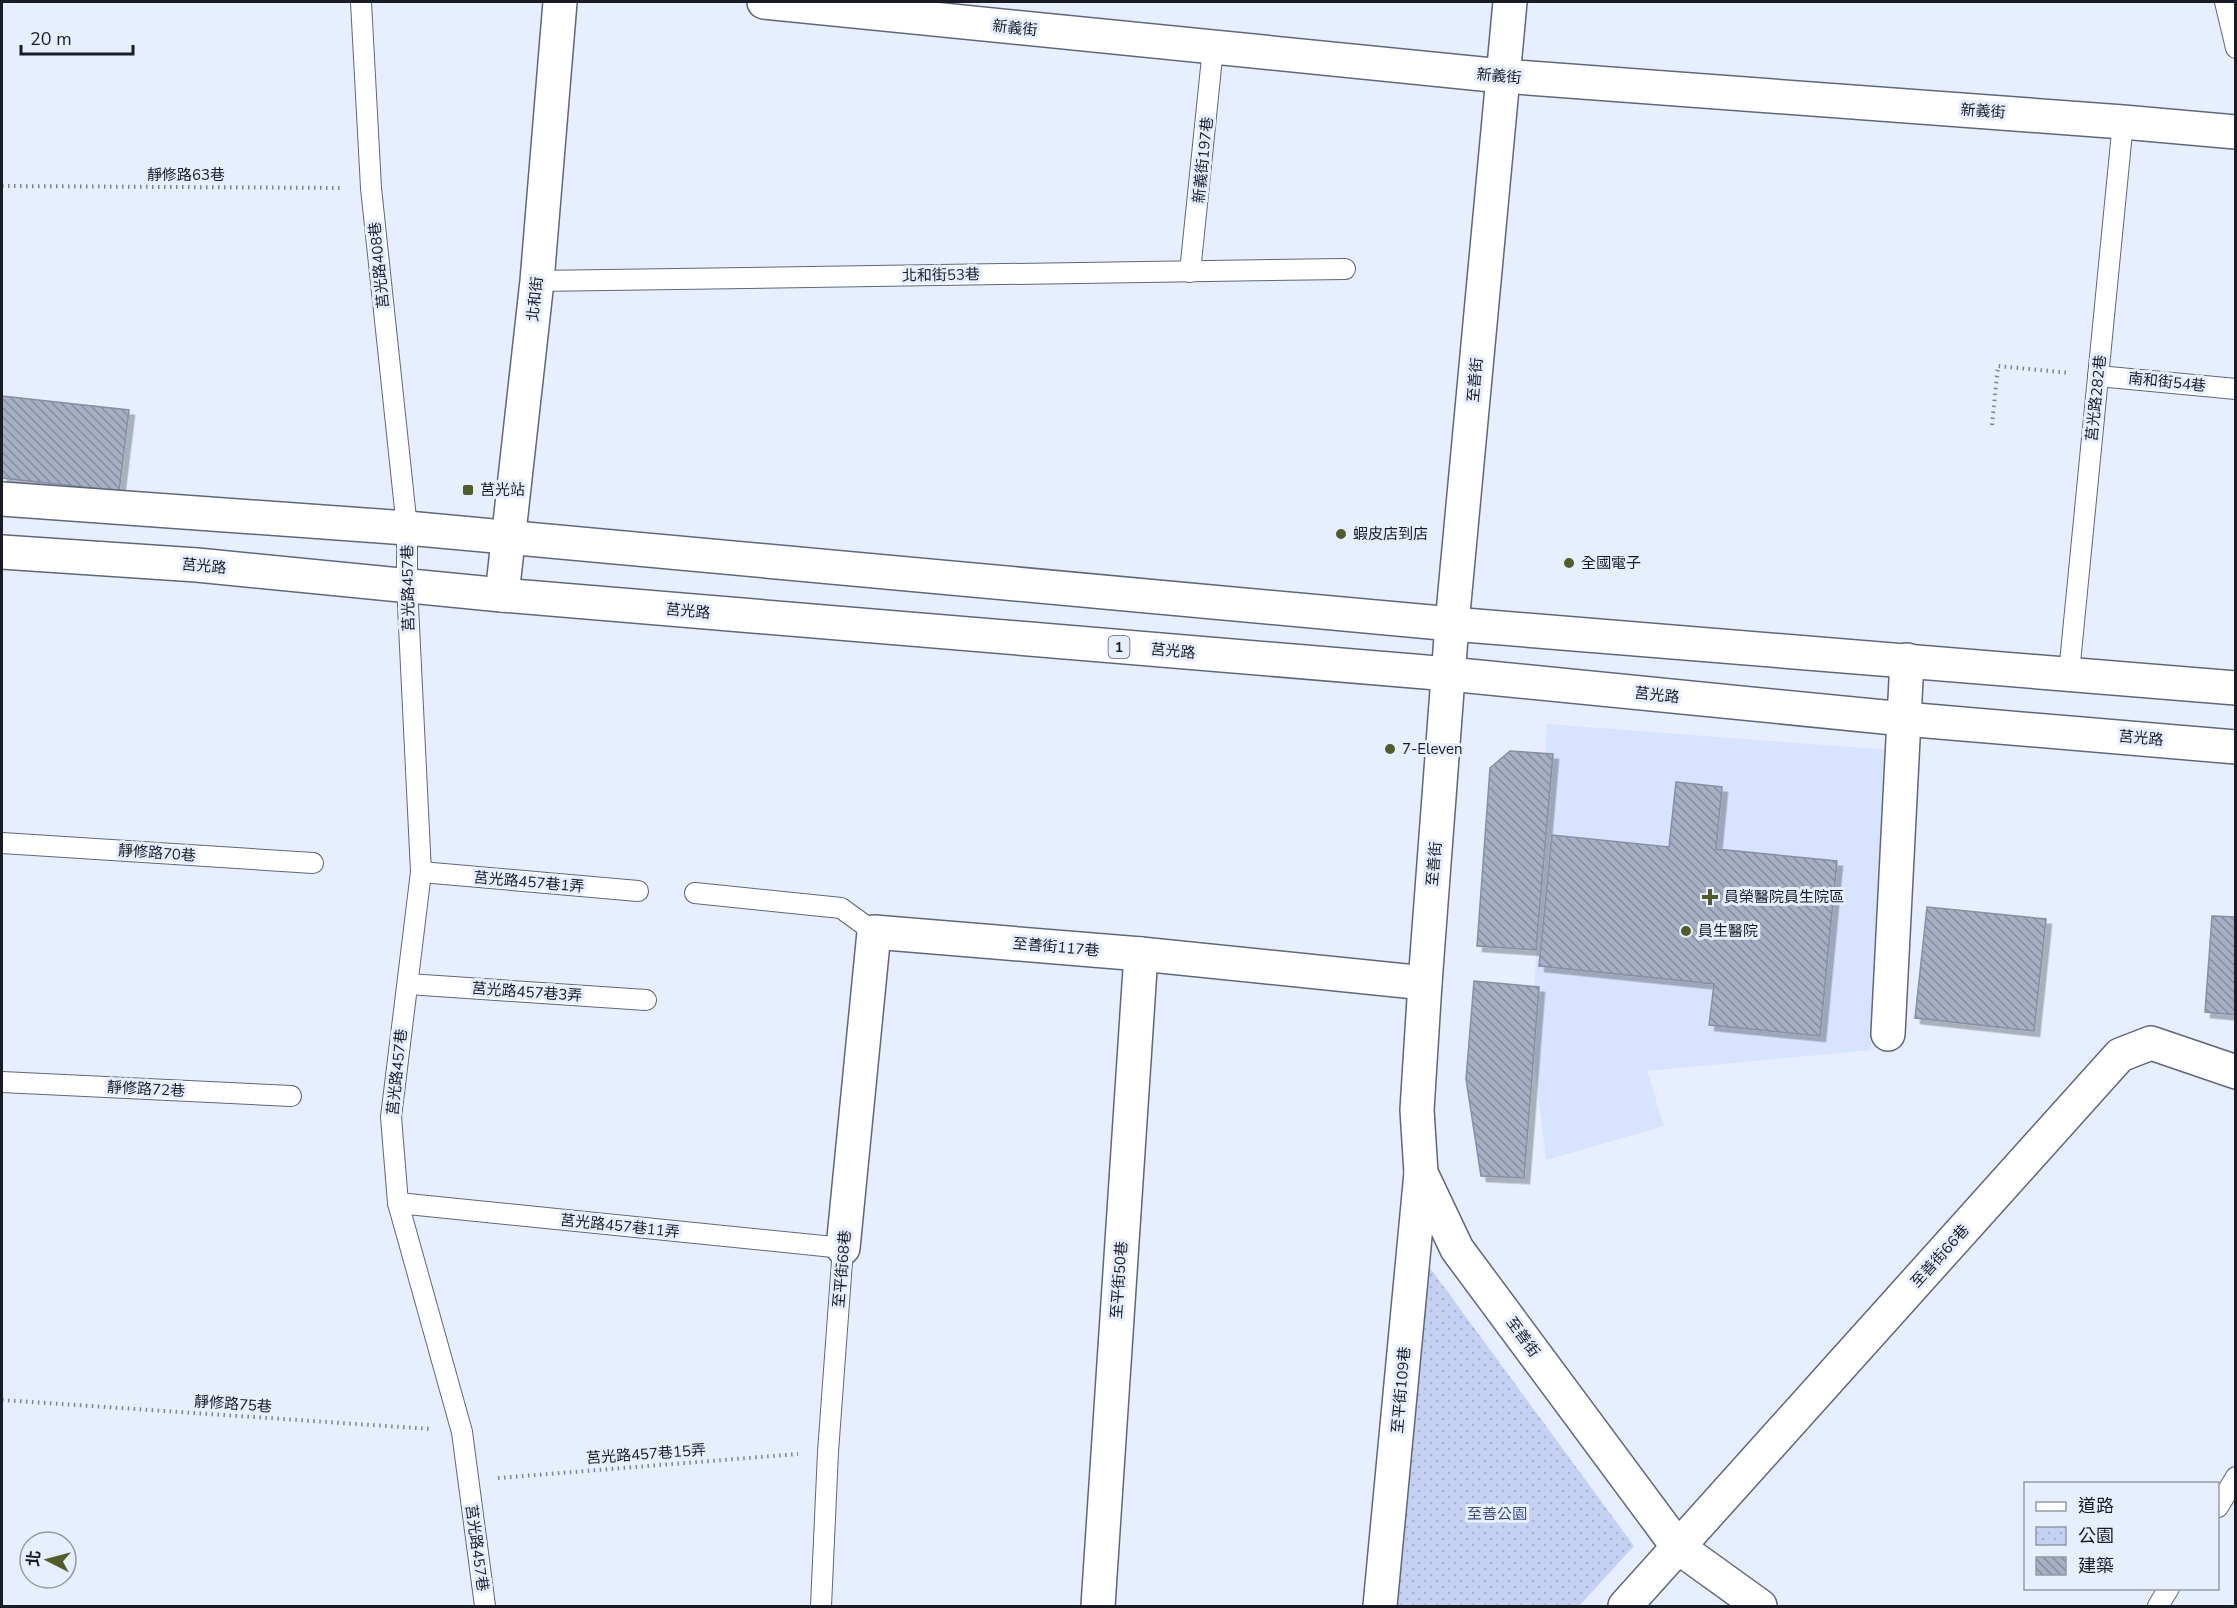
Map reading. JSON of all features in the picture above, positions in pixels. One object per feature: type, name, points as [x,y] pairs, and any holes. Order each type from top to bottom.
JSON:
[{"type":"street","name":"北和街","points":[[502,595],[537,281],[560,2]]},
{"type":"street","name":"新義街","points":[[764,2],[1502,76],[2235,132]]},
{"type":"street","name":"至善街","points":[[1510,2],[1452,624],[1417,1110],[1421,1173],[1457,1249],[1678,1547],[1760,1606]]},
{"type":"street","points":[[2,499],[407,528],[1452,624],[2235,688]]},
{"type":"street","name":"莒光路","points":[[2,552],[197,565],[502,595],[1449,674],[1904,719],[2235,747]]},
{"type":"street","points":[[1888,1034],[1907,660]]},
{"type":"street","name":"至善街117巷","points":[[874,932],[1141,954],[1425,983]]},
{"type":"street","name":"至平街68巷","points":[[843,1248],[874,932]]},
{"type":"street","name":"至平街50巷","points":[[1098,1606],[1141,954]]},
{"type":"street","name":"至善街66巷","points":[[1625,1606],[2120,1055],[2151,1043],[2235,1072]]},
{"type":"street","name":"至平街109巷","points":[[1380,1606],[1421,1173]]},
{"type":"lane","name":"莒光路408巷","points":[[361,2],[371,188],[407,528]]},
{"type":"lane","points":[[2225,2],[2235,48]]},
{"type":"lane","name":"新義街197巷","points":[[1190,272],[1214,48]]},
{"type":"lane","name":"莒光路282巷","points":[[2069,674],[2123,122]]},
{"type":"lane","name":"北和街53巷","points":[[537,281],[1345,269]]},
{"type":"lane","name":"南和街54巷","points":[[2098,376],[2235,389]]},
{"type":"lane","name":"莒光路457巷","points":[[407,528],[407,585],[421,873],[391,1117],[398,1203],[462,1432],[485,1606]]},
{"type":"lane","name":"靜修路70巷","points":[[2,843],[313,863]]},
{"type":"lane","name":"莒光路457巷1弄","points":[[421,873],[638,891]]},
{"type":"lane","points":[[694,893],[841,908],[874,932]]},
{"type":"lane","name":"莒光路457巷3弄","points":[[408,984],[646,1000]]},
{"type":"lane","name":"靜修路72巷","points":[[2,1082],[291,1096]]},
{"type":"lane","name":"莒光路457巷11弄","points":[[398,1203],[843,1248]]},
{"type":"lane","name":"至平街68巷","points":[[821,1606],[828,1452],[843,1248]]},
{"type":"lane","points":[[2219,1504],[2235,1478]]},
{"type":"lane","points":[[2158,1606],[2168,1590]]},
{"type":"path","name":"靜修路63巷","points":[[2,186],[371,188]]},
{"type":"path","points":[[1992,425],[1998,366],[2098,376]]},
{"type":"path","name":"靜修路75巷","points":[[2,1400],[462,1432]]},
{"type":"path","name":"莒光路457巷15弄","points":[[467,1480],[828,1452]]},
{"type":"shaded area","name":"員榮醫院員生院區","points":[[1547,724],[1890,750],[1871,1050],[1647,1071],[1664,1126],[1546,1160],[1532,1043]]},
{"type":"green space","name":"至善公園","points":[[1425,1261],[1634,1546],[1579,1606],[1397,1606]]},
{"type":"building","points":[[2,396],[129,410],[119,491],[2,478]]},
{"type":"building","points":[[1510,751],[1553,754],[1536,950],[1477,946],[1490,768]]},
{"type":"building","name":"員生醫院","points":[[1676,782],[1722,787],[1716,849],[1837,861],[1820,1036],[1709,1025],[1714,984],[1539,966],[1552,835],[1669,847]]},
{"type":"building","points":[[1927,907],[2046,919],[2034,1031],[1915,1018]]},
{"type":"building","points":[[2212,916],[2236,917],[2236,1015],[2205,1012]]},
{"type":"building","points":[[1474,981],[1539,987],[1524,1178],[1481,1176],[1466,1079]]},
{"type":"place","name":"莒光站","points":[[468,490]]},
{"type":"place","name":"蝦皮店到店","points":[[1341,534]]},
{"type":"place","name":"全國電子","points":[[1569,563]]},
{"type":"place","name":"7-Eleven","points":[[1390,749]]},
{"type":"place","name":"員榮醫院員生院區","points":[[1710,897]]},
{"type":"place","name":"員生醫院","points":[[1686,931]]}]
